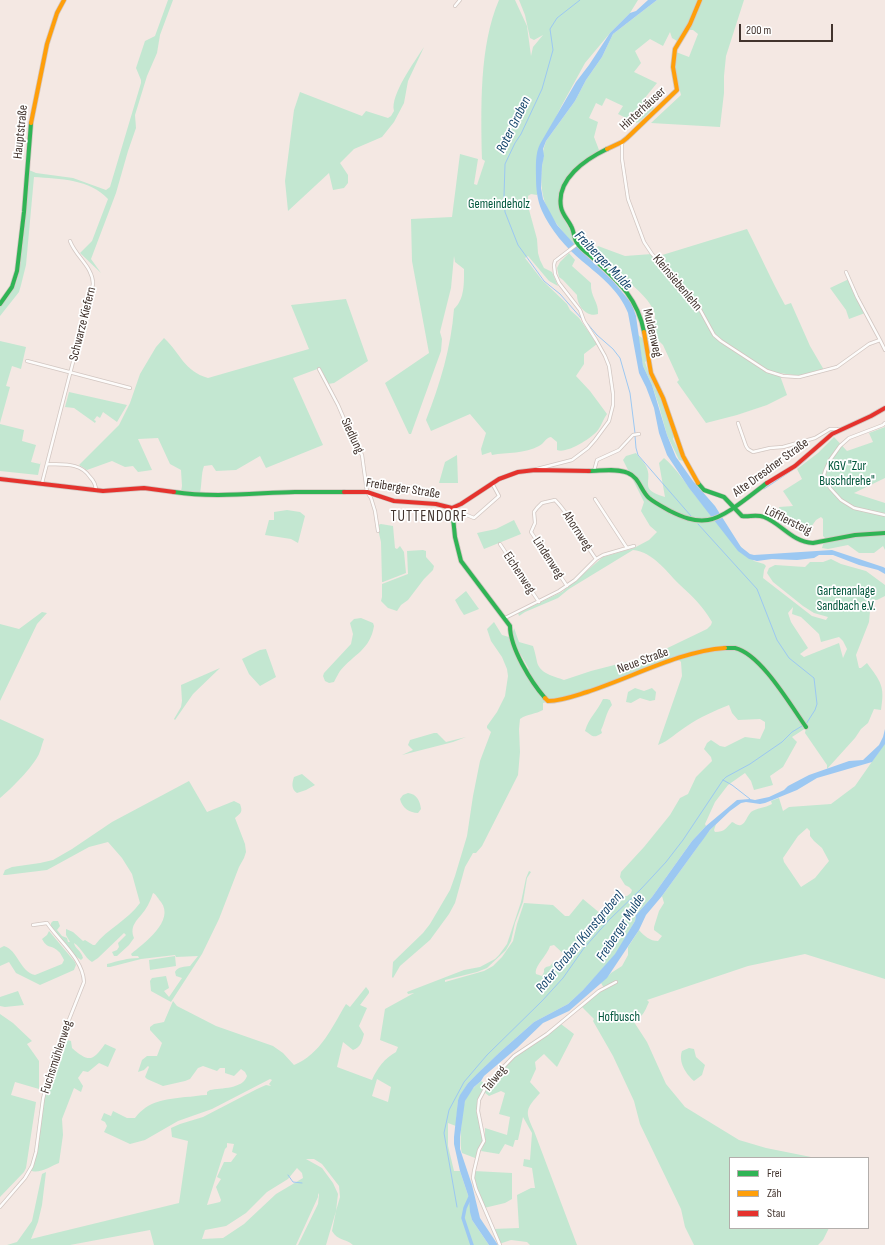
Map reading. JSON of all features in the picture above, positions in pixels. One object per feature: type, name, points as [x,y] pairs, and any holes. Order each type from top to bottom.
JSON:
[{"type":"street","name":"Hauptstraße","points":[[0,304],[12,287],[17,271],[24,212],[32,115],[47,44],[57,14],[64,0]]},
{"type":"street","points":[[455,6],[460,0]]},
{"type":"street","name":"Hinterhäuser","points":[[622,142],[677,90],[673,67],[675,49],[690,24],[700,0]]},
{"type":"street","name":"Muldenweg","points":[[622,142],[596,154],[574,171],[567,179],[563,189],[561,208],[572,228],[576,244],[619,282],[633,300],[638,310],[642,321],[651,373],[663,398],[683,456],[696,480],[704,490],[729,501],[733,509]]},
{"type":"street","name":"Kleinsiebenlehn","points":[[622,142],[622,159],[628,199],[644,242],[652,254],[697,304],[714,335],[721,341],[768,371],[783,376],[799,377],[837,367],[870,344],[880,340]]},
{"type":"street","name":"Schwarze Kiefern","points":[[42,483],[93,284],[91,273],[73,250],[70,241]]},
{"type":"street","points":[[535,470],[572,460],[595,440],[609,421],[612,411],[613,394],[609,366],[596,340],[584,321],[580,310],[559,283],[555,274],[555,261],[576,244]]},
{"type":"street","points":[[846,272],[857,297],[885,350]]},
{"type":"street","name":"Schwarze Kiefern","points":[[28,361],[130,388]]},
{"type":"street","name":"Siedlung","points":[[319,369],[338,405],[354,442],[362,455],[367,492],[371,498],[375,511],[378,531]]},
{"type":"street","name":"Alte Dresdner Straße","points":[[733,509],[771,480],[801,462],[829,436],[839,430],[872,416],[885,408]]},
{"type":"street","points":[[738,423],[746,446],[752,452],[799,443],[815,438],[830,429],[839,430]]},
{"type":"street","points":[[885,423],[849,438],[840,446],[824,471],[824,475],[830,488],[841,500],[854,508],[885,515]]},
{"type":"street","points":[[594,471],[597,460],[619,450],[637,434]]},
{"type":"street","points":[[47,464],[77,466],[82,468],[95,483],[96,491]]},
{"type":"street","name":"Freiberger Straße","points":[[0,479],[42,483],[96,491],[144,488],[187,494],[228,495],[296,492],[367,492],[394,501],[436,504],[452,509],[506,476],[518,472],[535,470],[622,471],[634,476],[640,488],[653,501],[678,515],[689,519],[700,520],[715,518],[733,509]]},
{"type":"street","points":[[492,484],[499,496],[474,518],[452,509],[455,537],[461,561],[505,618],[552,596],[567,586],[596,559],[603,555],[634,546]]},
{"type":"street","points":[[595,499],[627,548]]},
{"type":"street","name":"Lindenweg","points":[[558,503],[555,500],[545,501],[540,504],[534,512],[535,523],[531,532],[567,586]]},
{"type":"street","name":"Ahornweg","points":[[558,503],[569,517],[596,559]]},
{"type":"street","name":"Löfflersteig","points":[[733,509],[742,516],[760,516],[766,518],[806,543],[860,534],[885,533]]},
{"type":"street","name":"Eichenweg","points":[[500,544],[539,602]]},
{"type":"street","name":"Neue Straße","points":[[505,618],[510,626],[510,636],[513,645],[540,691],[548,701],[557,701],[606,686],[623,678],[680,658],[714,649],[734,648],[748,655],[763,667],[806,727]]},
{"type":"street","name":"Fuchsmühlenweg","points":[[0,1207],[26,1178],[32,1166],[36,1152],[43,1099],[51,1065],[84,982],[83,973],[76,959],[47,923],[33,925]]},
{"type":"street","name":"Talweg","points":[[500,1245],[476,1189],[473,1178],[479,1150],[484,1141],[478,1111],[479,1100],[488,1083],[514,1056],[547,1034],[599,991],[616,982]]},
{"type":"green space","points":[[168,0],[173,0],[160,35],[157,53],[147,76],[135,115],[136,128],[116,193],[91,259],[101,273],[80,253],[92,241],[108,199],[101,192],[92,187],[74,181],[34,177],[26,265],[19,292],[0,316],[0,307],[15,286],[18,277],[25,226],[29,170],[36,173],[73,178],[106,190],[110,187],[141,83],[136,68],[145,41],[155,36]]},
{"type":"green space","name":"Gemeindeholz","points":[[499,0],[515,0],[527,26],[531,56],[533,47],[543,35],[534,40],[530,38],[525,15],[519,0],[638,0],[630,13],[610,33],[585,63],[537,155],[537,195],[531,194],[528,196],[528,206],[537,239],[540,260],[544,268],[552,272],[558,286],[549,281],[528,256],[525,258],[542,280],[579,318],[597,344],[584,354],[584,364],[576,376],[590,391],[607,414],[595,433],[585,441],[567,450],[557,450],[557,442],[551,437],[547,438],[543,443],[534,449],[492,455],[491,452],[482,455],[481,449],[486,433],[470,414],[431,431],[426,420],[444,366],[453,323],[454,309],[458,305],[463,290],[464,269],[455,262],[454,256],[451,288],[440,332],[442,339],[441,351],[411,434],[409,434],[385,383],[429,353],[412,261],[411,219],[452,217],[460,154],[478,159],[474,184],[477,185],[485,161],[482,159],[481,120],[485,57],[492,18]]},
{"type":"green space","points":[[657,0],[744,0],[726,56],[720,127],[651,123],[681,95],[674,68],[676,52],[689,57],[698,34],[693,30],[687,30],[683,37],[677,41],[672,38],[670,32],[663,46],[650,39],[635,51],[641,63],[634,72],[657,83],[644,99],[654,108],[636,123],[618,114],[623,106],[606,98],[602,106],[596,103],[589,118],[598,122],[594,137],[599,150],[575,168],[563,183],[559,202],[561,213],[575,241],[573,243],[550,215],[543,196],[543,152],[546,141],[575,101],[586,80],[602,57],[613,34]]},
{"type":"green space","points":[[424,47],[408,81],[404,103],[394,122],[382,137],[354,149],[340,163],[348,175],[348,183],[344,188],[333,190],[329,173],[288,211],[285,181],[294,110],[300,92],[362,116],[366,111],[388,118],[394,111],[394,104],[399,87]]},
{"type":"green space","points":[[747,229],[785,305],[791,303],[810,346],[824,370],[801,376],[779,373],[787,395],[767,405],[706,423],[677,382],[679,380],[663,345],[657,339],[647,339],[644,327],[652,326],[655,317],[649,303],[629,282],[624,286],[591,254],[598,246],[625,256],[652,254],[659,256]]},
{"type":"green space","points":[[569,253],[575,260],[572,266],[591,283],[598,314],[590,314],[583,310],[577,299],[577,295],[559,277],[557,268],[560,262]]},
{"type":"green space","points":[[849,279],[865,313],[849,319],[846,310],[830,288]]},
{"type":"green space","points":[[346,299],[368,361],[334,383],[328,384],[320,368],[293,378],[323,445],[266,468],[260,456],[236,470],[216,471],[212,465],[204,466],[200,493],[181,492],[181,470],[170,464],[158,438],[138,439],[152,470],[138,472],[133,466],[125,467],[112,461],[87,470],[79,465],[119,425],[130,403],[140,374],[156,347],[164,338],[193,371],[208,378],[309,349],[291,305]]},
{"type":"green space","points":[[638,335],[645,340],[648,360],[645,362],[650,377],[652,377],[655,389],[658,390],[674,436],[673,439],[684,461],[679,460],[667,435],[652,385],[643,366]]},
{"type":"green space","points":[[0,341],[26,347],[21,369],[12,366],[6,386],[10,387],[0,423]]},
{"type":"green space","points":[[69,392],[127,405],[117,422],[103,412],[100,418],[97,416],[94,420],[96,421],[95,423],[74,408],[65,407]]},
{"type":"green space","points":[[0,424],[24,430],[22,441],[36,445],[31,462],[40,464],[41,461],[38,475],[0,471]]},
{"type":"green space","name":"KGV \"Zur Buschdrehe\"","points":[[885,427],[885,478],[854,493],[885,503],[885,550],[883,546],[874,553],[859,553],[848,545],[828,549],[822,548],[825,538],[823,536],[823,519],[821,517],[816,520],[809,530],[780,513],[779,507],[793,506],[783,491],[802,479],[797,469],[818,453],[834,437],[847,451],[873,442],[869,433]]},
{"type":"green space","name":"Gartenanlage Sandbach e.V.","points":[[636,453],[646,466],[649,488],[656,494],[665,497],[659,463],[664,458],[669,462],[697,498],[754,561],[766,566],[763,578],[812,616],[826,620],[828,617],[814,613],[803,606],[773,582],[767,573],[769,568],[775,565],[805,567],[810,562],[823,562],[831,559],[841,564],[866,571],[885,585],[885,596],[877,600],[871,600],[869,622],[856,655],[859,668],[867,663],[879,680],[882,690],[881,710],[874,709],[868,723],[861,729],[855,738],[827,769],[827,765],[805,733],[806,728],[792,737],[797,742],[783,767],[770,776],[773,785],[754,790],[751,781],[745,773],[728,785],[715,802],[705,824],[706,826],[692,841],[652,897],[636,915],[635,921],[616,954],[568,1004],[534,1022],[468,1083],[458,1100],[456,1126],[448,1123],[448,1146],[454,1171],[460,1171],[469,1198],[472,1220],[489,1245],[353,1245],[339,1238],[332,1231],[336,1211],[326,1245],[298,1245],[318,1204],[319,1195],[318,1193],[318,1197],[296,1245],[154,1245],[150,1230],[70,1245],[7,1245],[17,1242],[32,1221],[42,1174],[46,1172],[42,1205],[38,1222],[31,1239],[179,1203],[188,1141],[172,1137],[171,1128],[203,1117],[266,1085],[271,1086],[269,1084],[272,1080],[270,1079],[212,1109],[178,1121],[145,1140],[130,1144],[104,1132],[107,1126],[105,1122],[101,1120],[104,1113],[111,1116],[113,1111],[127,1118],[135,1118],[140,1112],[151,1104],[164,1100],[207,1095],[207,1092],[210,1090],[236,1086],[245,1080],[247,1076],[241,1069],[234,1076],[225,1073],[225,1068],[220,1068],[217,1071],[203,1066],[198,1068],[190,1079],[163,1086],[145,1077],[149,1067],[148,1066],[144,1070],[138,1072],[142,1060],[147,1056],[157,1056],[162,1043],[150,1030],[150,1027],[154,1024],[164,1022],[173,1001],[177,1006],[216,1026],[273,1046],[283,1053],[294,1065],[312,1054],[319,1047],[331,1031],[346,1004],[350,1007],[366,987],[369,993],[360,1005],[367,1008],[359,1026],[364,1034],[362,1041],[358,1047],[353,1050],[343,1042],[337,1067],[372,1080],[376,1071],[388,1057],[396,1052],[398,1047],[380,1040],[385,1009],[414,993],[408,994],[407,992],[464,970],[480,967],[495,959],[507,944],[521,902],[526,878],[529,871],[531,872],[527,878],[523,902],[515,923],[511,941],[506,950],[487,968],[445,980],[445,982],[484,971],[493,966],[502,957],[513,941],[524,903],[553,905],[565,916],[569,916],[583,899],[601,914],[613,898],[627,896],[631,893],[632,890],[625,885],[620,877],[621,872],[670,815],[680,798],[688,794],[696,777],[712,761],[711,757],[704,749],[707,743],[711,740],[720,746],[725,747],[745,737],[760,739],[765,728],[765,722],[760,719],[738,720],[732,713],[729,705],[697,720],[658,745],[682,676],[681,662],[677,658],[598,687],[543,703],[543,710],[520,719],[518,775],[482,846],[476,853],[473,853],[465,867],[455,903],[449,914],[430,940],[400,966],[393,978],[392,977],[393,962],[423,933],[450,890],[467,836],[480,761],[491,732],[487,726],[497,712],[505,696],[508,676],[502,657],[491,641],[487,629],[494,622],[502,635],[509,637],[522,664],[529,669],[511,638],[514,628],[519,642],[533,646],[537,662],[541,669],[548,674],[564,680],[591,671],[653,655],[707,629],[711,625],[712,622],[701,606],[659,563],[647,554],[633,550],[569,589],[558,598],[519,616],[518,613],[562,592],[603,557],[634,548],[649,540],[657,532],[650,526],[641,511],[644,502],[623,460],[626,456]],"holes":[[[793,607],[792,614],[801,617],[819,634],[821,642],[839,637],[847,649],[843,658],[839,643],[804,657],[800,654],[808,648],[791,622],[788,613]],[[554,945],[568,958],[562,963],[555,960],[550,966],[544,969],[542,976],[536,974],[537,968],[550,946]],[[377,1079],[391,1087],[388,1102],[372,1096]],[[227,1143],[234,1144],[232,1152],[237,1154],[231,1162],[224,1162],[217,1177],[221,1179],[216,1187],[221,1200],[220,1202],[207,1205],[225,1149],[227,1147]],[[306,1159],[314,1159],[322,1164],[339,1186],[340,1197],[336,1211],[338,1194],[333,1183],[322,1168]],[[297,1168],[302,1173],[303,1178],[276,1194],[244,1224],[223,1238],[202,1239],[205,1230],[226,1226],[246,1213],[267,1192],[288,1179]]]},
{"type":"green space","points":[[457,455],[458,483],[439,483],[445,462]]},
{"type":"green space","points":[[287,510],[300,512],[305,516],[298,543],[291,539],[265,535],[269,520],[274,520],[274,512]]},
{"type":"green space","points":[[514,520],[521,534],[484,549],[477,533],[496,529]]},
{"type":"green space","points":[[381,524],[393,526],[395,548],[397,549],[400,546],[404,552],[406,573],[383,582],[381,542],[377,525]]},
{"type":"green space","points":[[407,551],[426,551],[426,557],[434,566],[433,570],[397,611],[388,608],[381,601],[382,584],[408,574]]},
{"type":"green space","points":[[466,591],[479,609],[464,615],[455,600]]},
{"type":"green space","points":[[42,612],[47,613],[37,624],[0,701],[0,624],[19,629]]},
{"type":"green space","points":[[361,618],[373,623],[374,626],[369,641],[361,651],[345,665],[334,682],[329,683],[325,681],[323,676],[324,673],[351,644],[353,634],[350,623],[354,619]]},
{"type":"green space","points":[[266,649],[276,677],[260,686],[249,674],[242,659],[260,650]]},
{"type":"green space","points":[[220,668],[193,694],[175,720],[174,719],[181,707],[181,685]]},
{"type":"green space","points":[[635,688],[644,691],[652,688],[656,692],[655,700],[650,701],[640,698],[631,703],[626,702],[628,692]]},
{"type":"green space","points":[[603,699],[610,700],[612,705],[608,711],[601,730],[602,733],[597,736],[593,736],[585,731]]},
{"type":"green space","points":[[0,719],[44,739],[39,754],[32,765],[16,784],[0,798]]},
{"type":"green space","points":[[437,733],[446,742],[466,737],[453,742],[402,755],[413,750],[408,745],[410,740]]},
{"type":"green space","name":"Hofbusch","points":[[885,743],[885,979],[805,954],[748,966],[647,1000],[649,1002],[644,1012],[634,1022],[647,1042],[666,1084],[685,1107],[739,1140],[766,1148],[811,1157],[729,1157],[729,1229],[828,1229],[823,1240],[818,1245],[694,1245],[685,1227],[681,1209],[640,1124],[634,1101],[613,1056],[593,1021],[594,1019],[581,1006],[604,988],[601,983],[611,973],[622,966],[628,955],[628,947],[639,930],[652,940],[658,941],[662,936],[654,930],[654,927],[659,911],[664,903],[662,896],[703,838],[716,824],[714,830],[715,832],[727,828],[732,822],[737,825],[741,825],[751,812],[772,804],[771,801],[779,798],[783,811],[789,807],[831,804],[855,786]],"holes":[[[807,828],[810,831],[810,836],[822,848],[829,861],[815,878],[801,887],[784,862],[783,858],[798,836]]]},
{"type":"green space","points":[[302,774],[315,785],[297,793],[293,788],[293,779],[294,777]]},
{"type":"green space","points":[[189,781],[207,812],[234,801],[240,804],[241,812],[235,818],[245,844],[246,852],[219,919],[202,954],[171,1002],[151,991],[150,981],[152,978],[166,976],[169,988],[164,991],[169,997],[182,978],[176,976],[176,970],[182,967],[190,966],[198,956],[176,957],[175,955],[141,959],[107,967],[107,964],[127,959],[139,958],[138,956],[132,956],[131,954],[150,938],[161,924],[164,917],[164,909],[161,902],[153,893],[145,910],[133,926],[134,938],[117,956],[114,956],[112,952],[117,950],[119,947],[118,943],[126,935],[124,933],[92,962],[74,943],[83,958],[81,960],[76,957],[51,927],[51,923],[53,921],[58,921],[60,926],[57,930],[62,936],[67,938],[68,942],[70,942],[66,935],[66,929],[73,932],[83,941],[85,940],[95,945],[105,934],[130,914],[140,903],[132,874],[122,858],[108,842],[89,847],[47,870],[3,875],[5,870],[12,867],[53,860],[112,822]]},
{"type":"green space","points":[[408,793],[416,796],[420,803],[421,809],[418,813],[407,809],[401,802],[400,799],[403,795]]},
{"type":"green space","points":[[49,931],[75,962],[76,965],[74,970],[40,985],[16,973],[9,962],[0,966],[0,948],[4,946],[13,952],[26,970],[35,975],[62,964],[64,960],[60,953],[56,949],[46,945],[42,939]]},
{"type":"green space","points":[[175,956],[176,966],[150,970],[149,960]]},
{"type":"green space","points":[[18,991],[24,1005],[5,1007],[0,1006],[0,997]]},
{"type":"green space","points":[[0,1014],[13,1023],[32,1041],[27,1044],[39,1061],[39,1089],[15,1082],[11,1095],[36,1102],[26,1168],[0,1197]]},
{"type":"green space","points":[[561,1024],[574,1034],[557,1067],[544,1054],[535,1062],[536,1069],[530,1082],[540,1093],[531,1103],[528,1115],[577,1245],[530,1245],[527,1242],[511,1240],[499,1244],[493,1229],[519,1228],[517,1195],[531,1188],[535,1188],[532,1168],[523,1166],[524,1159],[530,1160],[532,1133],[523,1117],[518,1140],[515,1140],[513,1147],[505,1144],[499,1154],[481,1151],[485,1141],[485,1128],[507,1135],[510,1117],[499,1114],[505,1093],[501,1091],[489,1096],[484,1092],[491,1081],[509,1062]]},
{"type":"green space","points":[[61,1038],[71,1041],[72,1048],[87,1058],[94,1057],[105,1044],[116,1049],[108,1067],[99,1063],[88,1072],[83,1071],[78,1078],[83,1086],[81,1092],[74,1088],[62,1119],[63,1135],[59,1163],[41,1171],[33,1171],[30,1170],[46,1086]]},
{"type":"green space","points":[[689,1048],[694,1049],[696,1057],[705,1065],[702,1075],[694,1081],[688,1075],[681,1059],[682,1051]]},
{"type":"green space","points":[[481,1081],[486,1084],[477,1104],[477,1111],[483,1140],[475,1158],[462,1153],[461,1125],[466,1098]]},
{"type":"green space","points":[[474,1171],[512,1173],[512,1199],[505,1203],[484,1208],[473,1178]]},
{"type":"water","points":[[648,0],[657,0],[613,34],[602,57],[586,80],[575,101],[546,141],[543,149],[544,156],[542,166],[541,188],[543,199],[557,225],[576,246],[613,281],[632,304],[636,316],[643,366],[652,385],[667,435],[676,457],[693,481],[715,506],[741,547],[750,554],[754,555],[832,550],[883,567],[885,568],[885,574],[878,570],[859,565],[833,555],[819,555],[814,558],[797,560],[772,559],[757,561],[749,559],[738,551],[689,488],[667,455],[659,433],[654,408],[639,373],[628,313],[620,297],[596,272],[564,244],[549,225],[540,207],[536,181],[536,164],[540,144],[576,82],[610,33],[630,13],[636,11]]},
{"type":"water","points":[[885,729],[885,744],[872,762],[817,778],[797,790],[765,803],[741,803],[730,811],[710,830],[662,896],[646,915],[639,930],[607,978],[569,1011],[543,1023],[517,1048],[484,1076],[474,1087],[465,1101],[460,1137],[460,1149],[472,1185],[480,1218],[498,1245],[489,1245],[472,1220],[469,1198],[460,1171],[454,1144],[458,1100],[468,1083],[534,1022],[568,1004],[583,990],[615,954],[635,921],[636,915],[652,897],[692,841],[706,826],[737,800],[755,800],[769,797],[809,775],[849,761],[863,760],[879,745]]},
{"type":"waterway","name":"Roter Graben","points":[[580,0],[557,18],[550,29],[553,50],[542,89],[505,164],[504,196],[505,212],[518,245],[544,281],[560,294],[582,319]]},
{"type":"waterway","name":"Roter Graben (Kunstgraben)","points":[[586,322],[620,358],[630,393],[635,433]]},
{"type":"waterway","name":"Roter Graben (Kunstgraben)","points":[[635,436],[638,455],[691,516]]},
{"type":"waterway","points":[[764,489],[800,465],[825,442]]},
{"type":"waterway","name":"Roter Graben (Kunstgraben)","points":[[698,524],[757,589],[777,640],[789,658],[814,678],[817,704],[806,724]]},
{"type":"waterway","name":"Roter Graben (Kunstgraben)","points":[[457,1207],[444,1133],[449,1110],[464,1082],[487,1055],[542,1001],[563,978],[584,948],[609,920],[666,862],[683,840],[723,780],[750,764],[802,726]]},
{"type":"waterway","points":[[723,780],[750,799]]},
{"type":"waterway","points":[[288,1175],[293,1182],[302,1183]]},
{"type":"waterway","points":[[470,1197],[465,1208],[463,1218],[472,1245]]},
{"type":"traffic: fast","points":[[0,304],[12,287],[17,271],[24,212],[31,123]]},
{"type":"traffic: fast","points":[[607,149],[590,158],[574,171],[563,188],[561,207],[572,228],[577,243],[612,276],[632,301],[641,320],[644,332]]},
{"type":"traffic: fast","points":[[589,471],[624,471],[635,478],[646,495],[654,502],[679,515],[698,520],[708,520],[722,515],[767,483]]},
{"type":"traffic: fast","points":[[698,483],[704,490],[724,497],[742,516],[764,517],[799,540],[806,542],[813,543],[855,535],[885,533]]},
{"type":"traffic: fast","points":[[174,492],[204,495],[344,492]]},
{"type":"traffic: fast","points":[[452,508],[455,537],[461,561],[510,626],[511,635],[517,654],[528,674],[545,698]]},
{"type":"traffic: fast","points":[[725,648],[735,648],[745,652],[755,660],[775,682],[806,727]]},
{"type":"traffic: slow","points":[[31,123],[47,44],[57,13],[64,0]]},
{"type":"traffic: slow","points":[[607,149],[627,138],[677,90],[673,67],[675,49],[690,24],[700,0]]},
{"type":"traffic: slow","points":[[644,332],[651,373],[663,398],[683,456],[698,483]]},
{"type":"traffic: slow","points":[[545,698],[548,701],[568,698],[691,654],[725,648]]},
{"type":"traffic: jam","points":[[767,483],[795,466],[832,434],[885,408]]},
{"type":"traffic: jam","points":[[344,492],[367,492],[394,501],[436,504],[452,508],[461,504],[499,479],[518,472],[535,470],[589,471]]},
{"type":"traffic: jam","points":[[0,479],[103,491],[144,488],[174,492]]},
{"type":"district","name":"TUTTENDORF","points":[[429,517]]},
{"type":"water label","name":"Freiberger Mulde","points":[[603,261]]},
{"type":"water label","name":"Freiberger Mulde","points":[[621,928]]}]
